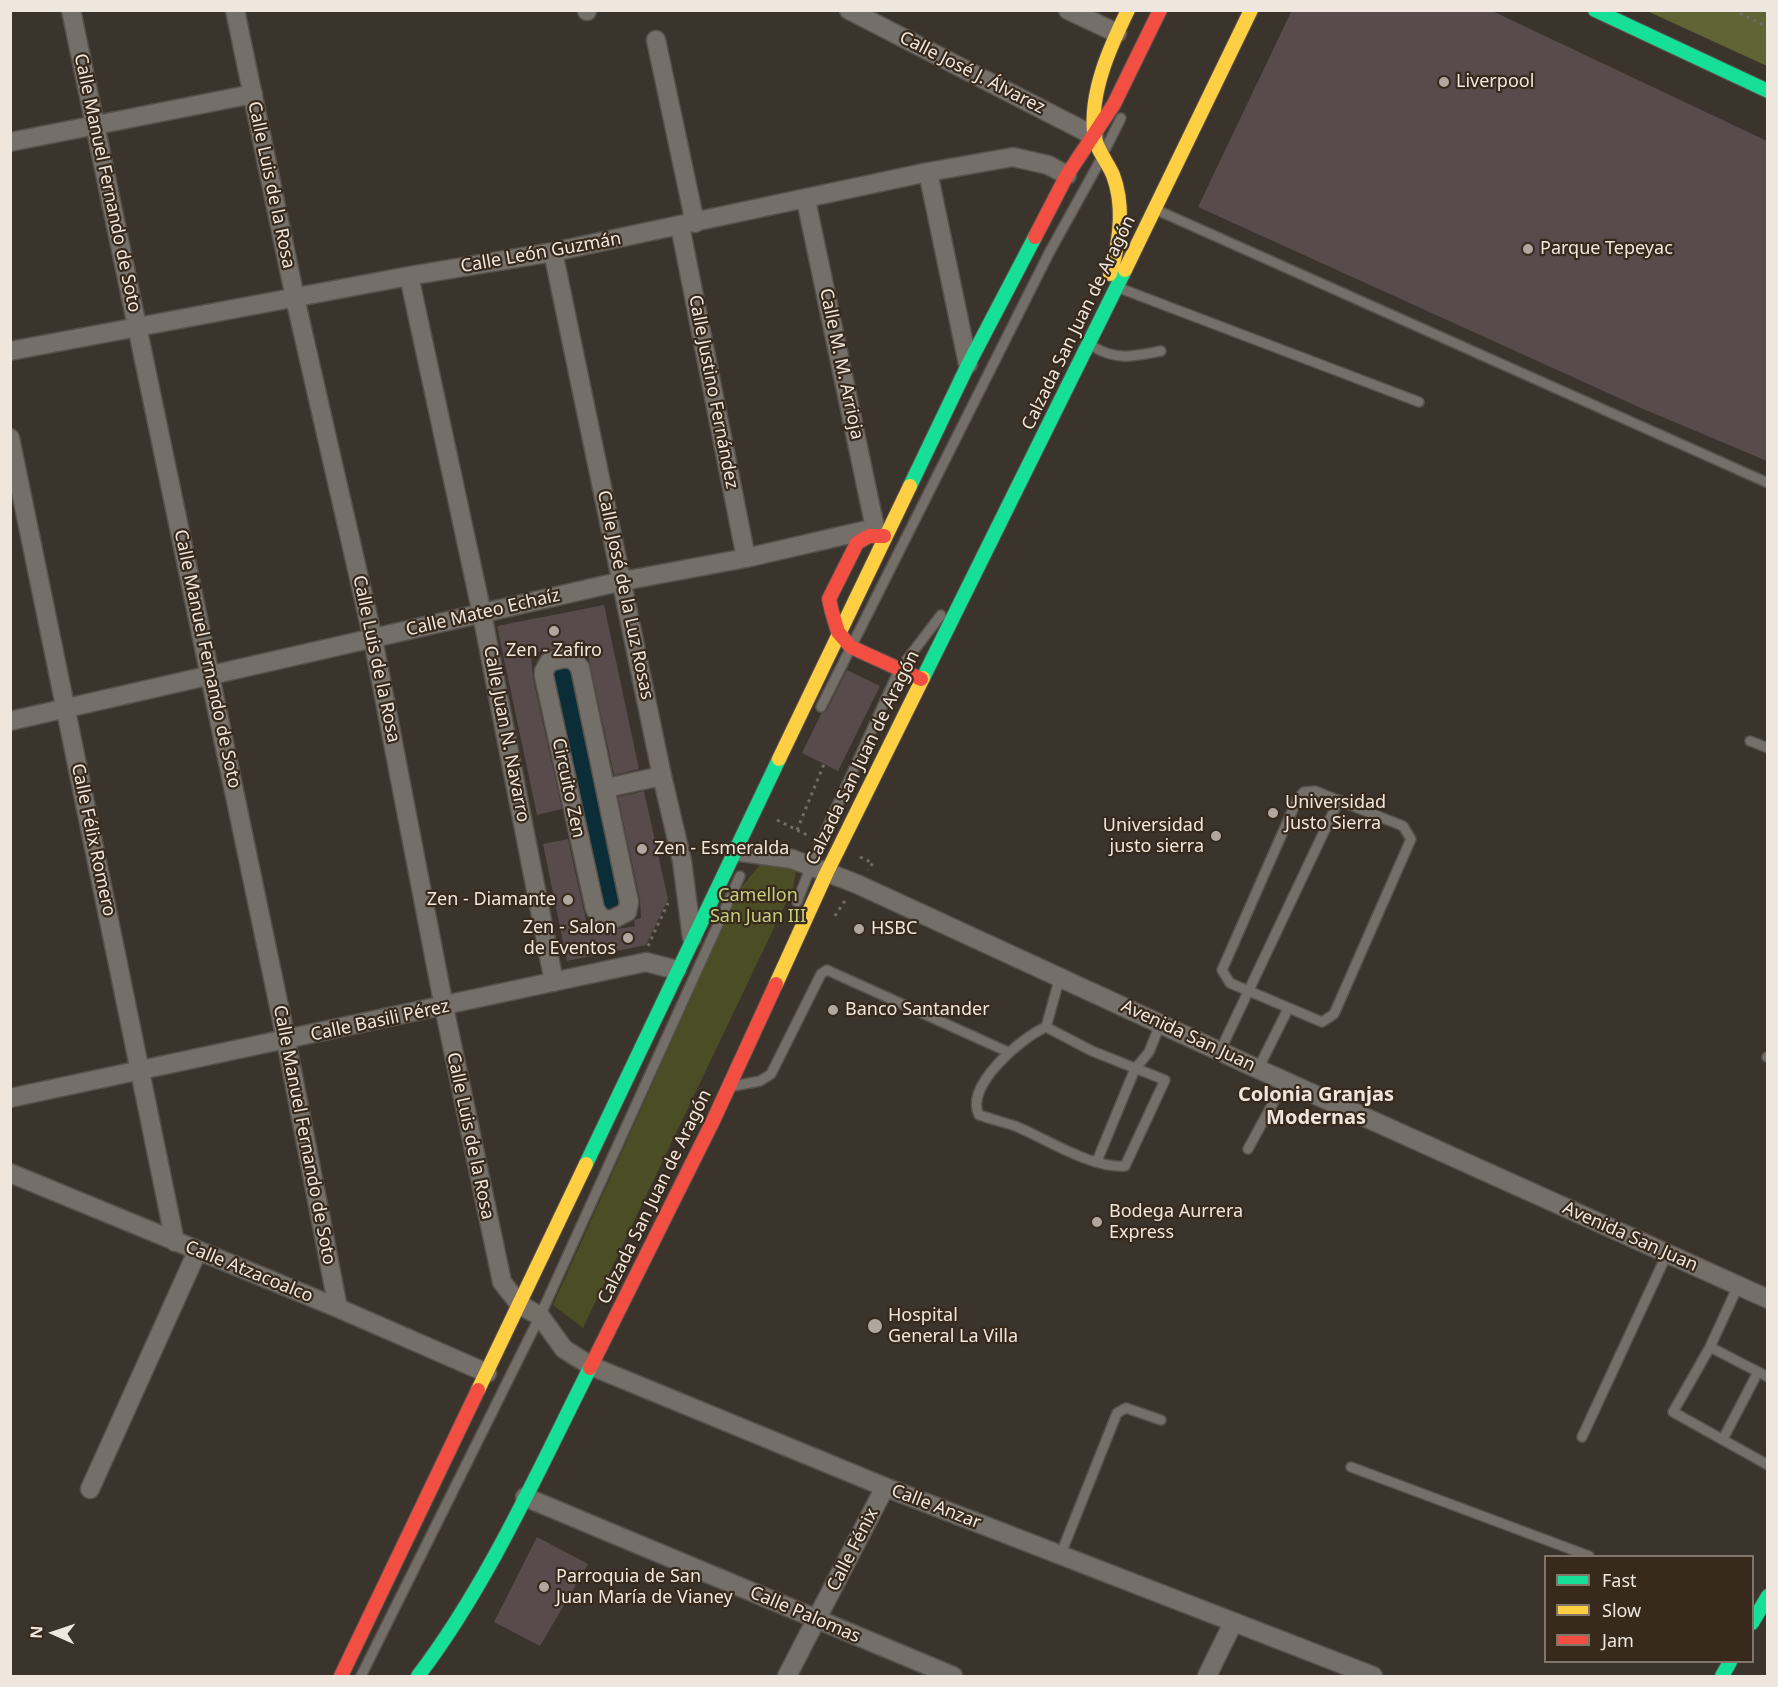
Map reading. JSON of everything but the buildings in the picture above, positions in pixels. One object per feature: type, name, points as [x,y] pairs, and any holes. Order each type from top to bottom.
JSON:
[{"type":"main road","points":[[1073,378],[1116,255],[1120,214],[1114,179],[1094,136],[1098,90],[1117,33],[1128,10]]},
{"type":"main road","points":[[341,1677],[520,1305],[692,939],[747,848],[880,532],[1067,175],[1114,104],[1160,10]]},
{"type":"main road","name":"Calzada San Juan de Aragón","points":[[418,1677],[447,1638],[525,1497],[587,1364],[729,1086],[820,869],[921,679],[1073,378],[1251,10]]},
{"type":"main road","points":[[1595,10],[1767,90]]},
{"type":"main road","points":[[880,532],[857,543],[829,599],[838,632],[851,647],[921,679]]},
{"type":"main road","points":[[1754,1615],[1767,1596]]},
{"type":"main road","points":[[1722,1677],[1729,1663]]},
{"type":"street","name":"Calle Manuel Fernando de Soto","points":[[71,10],[286,1040],[338,1308]]},
{"type":"street","name":"Calle Luis de la Rosa","points":[[235,10],[295,298],[373,639],[444,1007],[502,1282],[520,1305]]},
{"type":"street","name":"Calle José J. Álvarez","points":[[849,10],[1094,136]]},
{"type":"street","points":[[1068,10],[1117,33]]},
{"type":"street","name":"Calle Justino Fernández","points":[[656,40],[746,558]]},
{"type":"street","points":[[10,142],[95,128],[253,94]]},
{"type":"street","name":"Calle León Guzmán","points":[[10,351],[409,276],[553,252],[806,200],[928,172],[1013,157],[1048,165],[1067,175]]},
{"type":"street","points":[[928,172],[968,365]]},
{"type":"street","name":"Calle M. M. Arrioja","points":[[806,200],[880,532]]},
{"type":"street","name":"Calle José de la Luz Rosas","points":[[553,252],[662,776],[682,861],[692,939]]},
{"type":"street","name":"Calle Juan N. Navarro","points":[[409,276],[482,614],[554,982]]},
{"type":"street","name":"Calle Félix Romero","points":[[10,438],[175,1242]]},
{"type":"street","name":"Calle Mateo Echaíz","points":[[10,721],[623,581],[880,532]]},
{"type":"street","name":"Circuito Zen","points":[[569,658],[578,663],[606,788],[629,907],[624,915],[606,920],[597,914],[592,897],[543,671],[549,662],[569,658]]},
{"type":"street","name":"Circuito Zen","points":[[606,788],[662,776]]},
{"type":"street","name":"Avenida San Juan","points":[[747,848],[820,869],[1767,1299]]},
{"type":"street","name":"Calle Basili Pérez","points":[[10,1098],[646,962],[677,970]]},
{"type":"street","name":"Calle Atzacoalco","points":[[11,1171],[197,1252],[338,1308],[487,1373]]},
{"type":"street","points":[[90,1489],[197,1252]]},
{"type":"street","name":"Calle Anzar","points":[[520,1305],[540,1316],[564,1349],[587,1364],[885,1487],[1373,1677]]},
{"type":"street","name":"Calle Fénix","points":[[787,1677],[885,1487]]},
{"type":"street","name":"Calle Palomas","points":[[525,1497],[953,1677]]},
{"type":"street","points":[[1207,1677],[1233,1623]]},
{"type":"lane","points":[[814,721],[1048,253],[1104,154],[1124,113]]},
{"type":"lane","points":[[1154,209],[1767,483]]},
{"type":"lane","points":[[1101,286],[1132,223]]},
{"type":"lane","points":[[1117,287],[1419,402]]},
{"type":"lane","points":[[1089,344],[1107,356],[1128,357],[1161,351]]},
{"type":"lane","points":[[968,563],[994,510]]},
{"type":"lane","points":[[795,908],[820,869],[899,670],[946,605]]},
{"type":"lane","points":[[1750,741],[1767,748]]},
{"type":"lane","points":[[1309,791],[1339,800],[1403,826],[1411,839],[1331,1018],[1317,1021],[1226,980],[1223,965],[1297,800],[1304,792],[1309,791]]},
{"type":"lane","points":[[1220,1051],[1250,992],[1339,800]]},
{"type":"lane","points":[[360,1677],[540,1316],[747,848]]},
{"type":"lane","points":[[729,1086],[760,1081],[771,1074],[821,974],[827,970],[1008,1052]]},
{"type":"lane","points":[[732,1054],[770,972]]},
{"type":"lane","points":[[1046,1027],[1135,1069],[1165,1080],[1127,1164],[1121,1167],[1097,1161],[1015,1126],[979,1115],[975,1102],[988,1078],[1008,1052],[1046,1027],[1060,977]]},
{"type":"lane","points":[[1257,1069],[1288,1009]]},
{"type":"lane","points":[[1097,1161],[1135,1069],[1149,1052],[1161,1022]]},
{"type":"lane","points":[[1248,1149],[1285,1081]]},
{"type":"lane","points":[[1582,1437],[1667,1254]]},
{"type":"lane","points":[[566,1392],[587,1364],[629,1266]]},
{"type":"lane","points":[[1738,1286],[1710,1347],[1673,1412],[1767,1465]]},
{"type":"lane","points":[[1710,1347],[1767,1377]]},
{"type":"lane","points":[[1723,1439],[1758,1372]]},
{"type":"lane","points":[[1060,1556],[1117,1413],[1126,1408],[1161,1420]]},
{"type":"lane","points":[[1352,1467],[1584,1555]]},
{"type":"lane","points":[[406,1677],[437,1635],[454,1604]]},
{"type":"path","points":[[1733,10],[1767,27]]},
{"type":"path","points":[[796,830],[824,764]]},
{"type":"green space","points":[[1647,11],[1767,11],[1767,66]]},
{"type":"green space","name":"Camellon San Juan III","points":[[762,862],[797,865],[793,888],[583,1328],[553,1305],[740,889]]},
{"type":"water","points":[[571,667],[624,907],[603,912],[551,671]]},
{"type":"traffic: fast","points":[[1595,10],[1768,91]]},
{"type":"traffic: fast","points":[[910,486],[968,365],[1035,237]]},
{"type":"traffic: fast","points":[[923,678],[1125,270]]},
{"type":"traffic: fast","points":[[586,1164],[779,759]]},
{"type":"traffic: fast","points":[[418,1676],[467,1604],[511,1526],[590,1368]]},
{"type":"traffic: fast","points":[[1754,1620],[1768,1596]]},
{"type":"traffic: fast","points":[[1722,1676],[1729,1663]]},
{"type":"traffic: slow","points":[[1110,274],[1119,237],[1119,199],[1113,175],[1095,139],[1095,101],[1103,70],[1128,10]]},
{"type":"traffic: slow","points":[[1125,270],[1251,10]]},
{"type":"traffic: slow","points":[[779,759],[910,486]]},
{"type":"traffic: slow","points":[[776,984],[827,872],[923,678]]},
{"type":"traffic: slow","points":[[478,1390],[586,1164]]},
{"type":"traffic: jam","points":[[1035,237],[1067,175],[1114,104],[1160,10]]},
{"type":"traffic: jam","points":[[884,536],[869,536],[857,543],[829,599],[832,612],[838,632],[851,647],[921,679]]},
{"type":"traffic: jam","points":[[590,1368],[713,1121],[776,984]]},
{"type":"traffic: jam","points":[[341,1676],[478,1390]]},
{"type":"place","name":"Liverpool","points":[[1444,82]]},
{"type":"place","name":"Parque Tepeyac","points":[[1528,249]]},
{"type":"place","name":"Zen - Zafiro","points":[[554,631]]},
{"type":"place","name":"Universidad Justo Sierra","points":[[1273,813]]},
{"type":"place","name":"Universidad justo sierra","points":[[1216,836]]},
{"type":"place","name":"Zen - Esmeralda","points":[[642,849]]},
{"type":"place","name":"Zen - Diamante","points":[[568,900]]},
{"type":"place","name":"HSBC","points":[[859,929]]},
{"type":"place","name":"Zen - Salon de Eventos","points":[[628,938]]},
{"type":"place","name":"Banco Santander","points":[[833,1010]]},
{"type":"place","name":"Bodega Aurrera Express","points":[[1097,1222]]},
{"type":"place","name":"Hospital General La Villa","points":[[875,1326]]},
{"type":"place","name":"Parroquia de San Juan María de Vianey","points":[[544,1587]]},
{"type":"district","name":"Colonia Granjas Modernas","points":[[1316,1106]]}]
